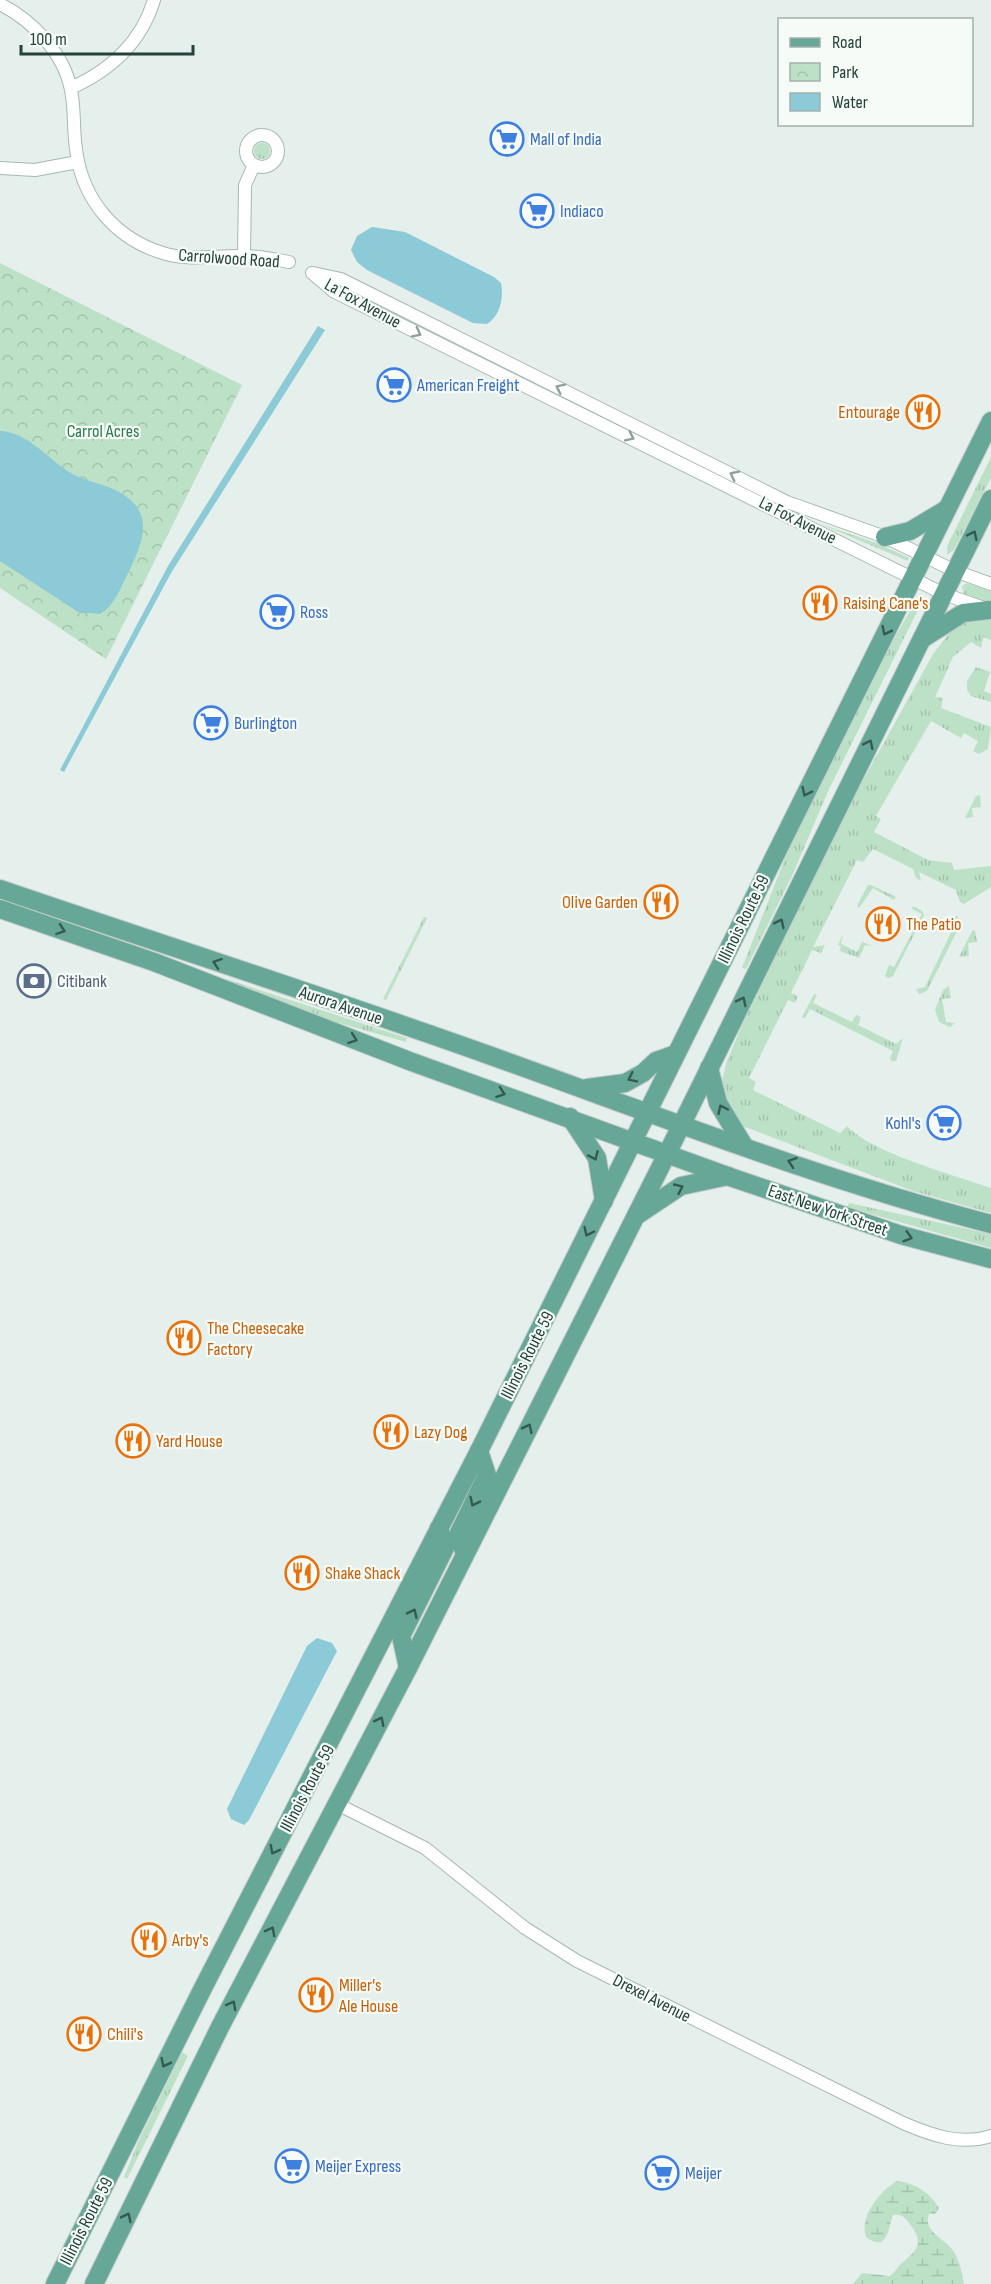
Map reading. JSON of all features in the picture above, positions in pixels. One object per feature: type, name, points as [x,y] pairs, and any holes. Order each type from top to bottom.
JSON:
[{"type":"main road","name":"Illinois Route 59","points":[[55,2284],[199,1995],[479,1451],[991,421]]},
{"type":"main road","name":"Illinois Route 59","points":[[94,2284],[220,2027],[408,1668],[667,1154],[991,499]]},
{"type":"main road","points":[[885,537],[910,531],[947,509]]},
{"type":"main road","points":[[921,640],[963,613],[990,610]]},
{"type":"main road","name":"Aurora Avenue","points":[[0,889],[584,1089],[681,1125]]},
{"type":"main road","name":"Aurora Avenue","points":[[0,909],[154,962],[412,1062],[570,1117],[667,1154]]},
{"type":"main road","points":[[584,1089],[625,1083],[643,1073],[656,1061],[676,1054]]},
{"type":"main road","points":[[709,1068],[718,1103],[744,1146]]},
{"type":"main road","points":[[570,1117],[597,1158],[604,1201]]},
{"type":"main road","name":"East New York Street","points":[[681,1125],[912,1202],[991,1224]]},
{"type":"main road","name":"East New York Street","points":[[667,1154],[901,1235],[991,1259]]},
{"type":"main road","points":[[635,1216],[681,1186],[729,1176]]},
{"type":"main road","points":[[465,1552],[457,1537],[487,1475],[479,1451]]},
{"type":"main road","points":[[408,1668],[401,1636],[445,1548],[439,1528]]},
{"type":"street","points":[[71,88],[98,74],[126,52],[145,24],[154,0]]},
{"type":"street","name":"Carrolwood Road","points":[[0,4],[20,15],[48,43],[71,88],[78,162],[85,187],[100,211],[137,242],[166,254],[183,257],[244,256],[289,262]]},
{"type":"street","points":[[0,168],[35,170],[78,162]]},
{"type":"street","points":[[244,256],[245,185],[254,165]]},
{"type":"street","name":"La Fox Avenue","points":[[990,610],[944,594],[333,291],[312,273],[341,279],[787,502],[885,537],[955,571],[991,584]]},
{"type":"street","name":"Drexel Avenue","points":[[337,1804],[425,1848],[525,1928],[577,1961],[903,2123],[944,2138],[972,2139],[991,2136]]},
{"type":"green space","points":[[262,143],[268,145],[270,151],[268,157],[262,159],[256,157],[254,151],[256,145]]},
{"type":"green space","name":"Carrol Acres","points":[[0,263],[242,385],[106,659],[0,588]]},
{"type":"green space","points":[[351,288],[461,343],[460,346],[439,336],[422,332],[348,295]]},
{"type":"green space","points":[[514,370],[779,503],[609,425],[511,376]]},
{"type":"green space","points":[[991,457],[991,478],[954,550],[947,555],[948,544]]},
{"type":"green space","points":[[818,523],[879,544],[909,558],[908,561]]},
{"type":"green space","points":[[967,583],[991,591],[991,604],[964,595],[962,586]]},
{"type":"green space","points":[[918,597],[921,598],[917,612],[829,789],[792,876],[746,969],[742,968],[787,853],[891,644]]},
{"type":"green space","points":[[982,617],[991,619],[991,640],[983,637],[981,648],[971,642],[953,657],[935,697],[943,698],[941,708],[991,727],[988,749],[979,754],[973,751],[978,741],[964,733],[961,738],[931,721],[876,816],[881,819],[874,832],[928,860],[952,863],[954,870],[991,866],[991,887],[964,904],[960,902],[956,890],[919,872],[921,881],[916,878],[913,869],[873,849],[863,862],[857,860],[813,947],[825,945],[821,953],[812,950],[791,993],[798,996],[795,1003],[788,1000],[749,1078],[756,1082],[753,1090],[840,1133],[847,1126],[859,1136],[894,1154],[991,1188],[991,1213],[913,1191],[740,1125],[720,1091],[726,1064],[741,1027],[851,802],[933,654],[954,627],[966,620]]},
{"type":"green space","points":[[976,667],[990,672],[984,691],[991,694],[991,702],[971,696],[967,690],[967,681]]},
{"type":"green space","points":[[980,795],[981,807],[972,808],[973,817],[965,818],[976,796]]},
{"type":"green space","points":[[868,885],[896,897],[894,900],[873,888],[859,908],[857,906]]},
{"type":"green space","points":[[913,906],[922,911],[924,915],[893,976],[888,978],[885,976],[889,965],[894,967],[922,914],[912,909]]},
{"type":"green space","points":[[957,916],[961,923],[927,991],[919,994],[916,989],[925,987],[957,920],[947,923],[950,918]]},
{"type":"green space","points":[[424,917],[427,918],[386,1000],[383,999]]},
{"type":"green space","points":[[975,930],[977,942],[968,943],[969,956],[959,957],[972,931]]},
{"type":"green space","points":[[843,934],[841,944],[857,952],[862,942],[873,946],[865,945],[859,958],[840,951],[841,946],[838,945]]},
{"type":"green space","points":[[226,979],[407,1038],[406,1042],[300,1012],[225,983]]},
{"type":"green space","points":[[949,986],[951,998],[942,999],[946,1022],[955,1023],[950,1027],[939,1022],[935,1010],[943,990]]},
{"type":"green space","points":[[814,994],[817,995],[813,1003],[852,1022],[856,1015],[861,1017],[858,1025],[896,1044],[903,1038],[896,1061],[891,1061],[890,1058],[893,1051],[810,1009],[805,1018],[802,1017]]},
{"type":"green space","points":[[849,1203],[991,1234],[991,1248],[847,1207]]},
{"type":"green space","points":[[182,2052],[188,2056],[127,2179],[124,2177],[138,2142]]},
{"type":"green space","points":[[897,2181],[922,2190],[939,2208],[935,2214],[929,2214],[929,2225],[954,2252],[960,2265],[964,2284],[853,2284],[862,2273],[890,2276],[918,2245],[917,2235],[901,2216],[893,2215],[883,2240],[879,2242],[866,2237],[868,2213],[884,2191]]},
{"type":"water","points":[[372,227],[405,232],[494,277],[501,283],[502,289],[500,306],[495,316],[487,324],[473,323],[367,270],[357,262],[351,250],[357,236]]},
{"type":"water","points":[[318,326],[325,330],[171,573],[64,772],[60,770],[168,566]]},
{"type":"water","points":[[0,431],[27,440],[71,473],[113,489],[135,505],[141,514],[142,534],[136,557],[114,600],[100,614],[78,612],[0,561]]},
{"type":"water","points":[[317,1638],[332,1643],[337,1651],[249,1820],[244,1825],[231,1819],[227,1809],[307,1646]]},
{"type":"place","name":"Mall of India","points":[[507,139]]},
{"type":"place","name":"Indiaco","points":[[537,211]]},
{"type":"place","name":"American Freight","points":[[394,385]]},
{"type":"place","name":"Entourage","points":[[923,412]]},
{"type":"place","name":"Raising Cane's","points":[[820,603]]},
{"type":"place","name":"Ross","points":[[277,612]]},
{"type":"place","name":"Burlington","points":[[211,723]]},
{"type":"place","name":"Olive Garden","points":[[661,902]]},
{"type":"place","name":"The Patio","points":[[883,924]]},
{"type":"place","name":"Citibank","points":[[34,981]]},
{"type":"place","name":"Kohl's","points":[[944,1123]]},
{"type":"place","name":"The Cheesecake Factory","points":[[184,1338]]},
{"type":"place","name":"Lazy Dog","points":[[391,1432]]},
{"type":"place","name":"Yard House","points":[[133,1441]]},
{"type":"place","name":"Shake Shack","points":[[302,1573]]},
{"type":"place","name":"Arby's","points":[[149,1940]]},
{"type":"place","name":"Miller's Ale House","points":[[316,1995]]},
{"type":"place","name":"Chili's","points":[[84,2034]]},
{"type":"place","name":"Meijer Express","points":[[292,2166]]},
{"type":"place","name":"Meijer","points":[[662,2173]]}]
